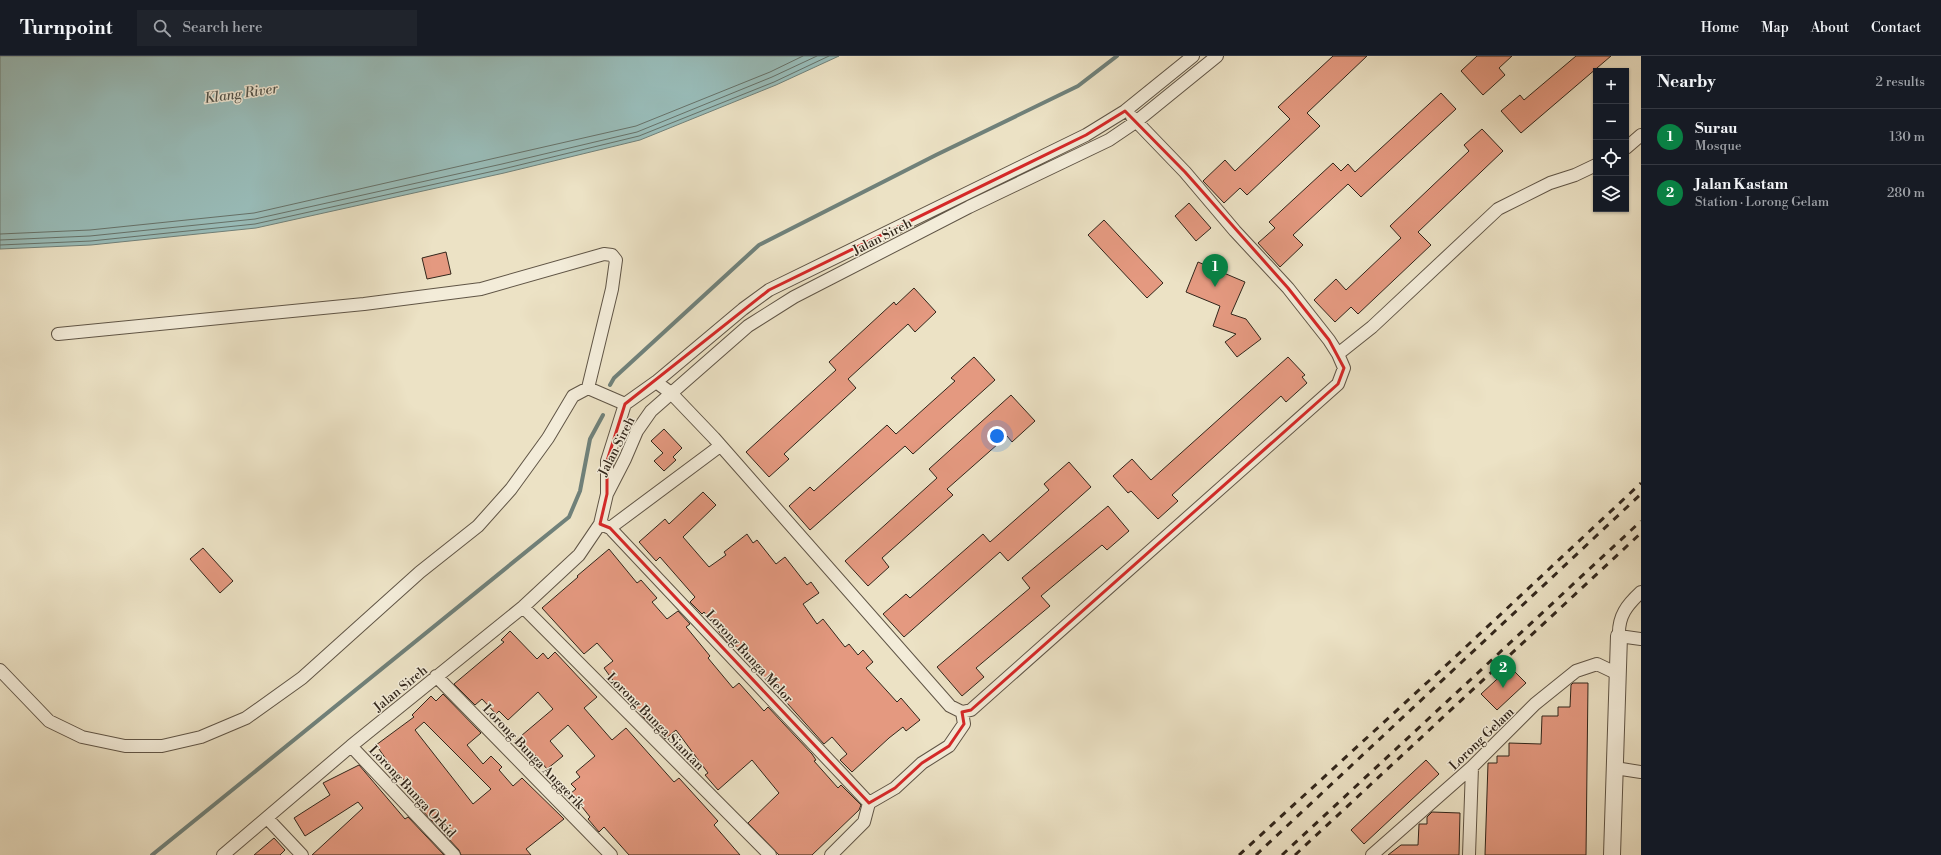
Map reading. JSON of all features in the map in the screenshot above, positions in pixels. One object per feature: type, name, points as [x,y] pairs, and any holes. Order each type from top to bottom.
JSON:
[{"type":"street","name":"Jalan Sireh","points":[[223,855],[351,746],[523,607],[579,555],[605,526],[607,461],[625,404],[656,382],[725,323],[769,290],[1086,135],[1125,111],[1193,56]]},
{"type":"street","name":"Jalan Sireh","points":[[607,494],[625,459],[637,431],[651,411],[748,326],[794,297],[969,207],[1109,140],[1137,121],[1217,56]]},
{"type":"street","points":[[656,382],[671,393],[720,446],[950,706],[962,712],[971,710],[1338,384],[1344,368],[1338,354],[1329,340],[1288,288],[1235,231],[1185,172],[1137,121],[1125,111]]},
{"type":"street","points":[[1629,145],[1641,135]]},
{"type":"street","points":[[1338,354],[1372,327],[1498,210],[1550,183],[1575,175],[1593,166]]},
{"type":"street","points":[[0,670],[49,721],[82,737],[125,746],[162,746],[194,738],[246,718],[302,678],[420,572],[478,526],[511,489],[548,438],[573,396],[588,388],[612,289],[616,260],[612,255],[604,254],[481,289],[364,304],[58,334]]},
{"type":"street","points":[[588,388],[625,404]]},
{"type":"street","points":[[605,526],[720,446]]},
{"type":"street","name":"Lorong Bunga Melor","points":[[605,526],[869,803]]},
{"type":"street","points":[[1612,855],[1620,636],[1619,628],[1622,614],[1641,592]]},
{"type":"street","name":"Lorong Bunga Siantan","points":[[523,607],[770,855]]},
{"type":"street","points":[[1620,636],[1641,639]]},
{"type":"street","name":"Lorong Gelam","points":[[1372,855],[1472,767],[1535,704],[1576,671],[1597,664],[1618,674]]},
{"type":"street","name":"Lorong Bunga Anggerik","points":[[436,676],[611,855]]},
{"type":"street","points":[[831,855],[864,822],[869,803],[895,788],[922,762],[950,746],[964,724],[962,712]]},
{"type":"street","name":"Lorong Bunga Orkid","points":[[351,746],[454,855]]},
{"type":"street","points":[[1470,855],[1472,767]]},
{"type":"street","points":[[1615,768],[1641,772]]},
{"type":"street","points":[[267,818],[302,855]]},
{"type":"highlighted area","points":[[1125,111],[1185,172],[1288,288],[1329,340],[1344,368],[1338,384],[971,710],[962,712],[964,724],[949,746],[922,763],[895,788],[869,803],[610,528],[600,524],[607,494],[607,461],[625,404],[769,290],[1086,135]]},
{"type":"water","name":"Klang River","points":[[0,56],[839,56],[776,85],[640,140],[504,173],[256,228],[91,245],[0,249]]},
{"type":"building","points":[[1333,56],[1367,56],[1307,113],[1320,126],[1247,195],[1240,188],[1224,203],[1203,181],[1225,160],[1235,171],[1290,119],[1278,107]]},
{"type":"building","points":[[1477,56],[1512,56],[1499,68],[1505,75],[1483,95],[1461,71]]},
{"type":"building","points":[[1576,56],[1611,56],[1597,68],[1593,68],[1593,71],[1521,133],[1501,111],[1520,95],[1524,100]]},
{"type":"building","points":[[1441,93],[1456,109],[1361,197],[1348,184],[1293,235],[1303,245],[1280,267],[1258,243],[1275,228],[1269,222],[1333,163],[1341,171],[1348,164],[1355,172]]},
{"type":"building","points":[[1482,129],[1503,151],[1418,232],[1431,245],[1358,314],[1351,307],[1335,322],[1314,300],[1336,279],[1346,290],[1401,238],[1390,226],[1469,151],[1464,145]]},
{"type":"building","points":[[1189,203],[1211,228],[1196,241],[1175,216]]},
{"type":"building","points":[[1104,220],[1163,283],[1147,298],[1088,235]]},
{"type":"building","points":[[446,252],[451,274],[427,279],[422,258]]},
{"type":"building","points":[[1198,262],[1245,282],[1231,314],[1246,319],[1261,339],[1237,357],[1225,342],[1236,334],[1213,326],[1220,306],[1186,292]]},
{"type":"building","points":[[914,288],[936,312],[915,332],[908,324],[848,379],[856,388],[784,454],[789,459],[769,477],[746,452],[836,370],[829,362],[894,302],[896,305]]},
{"type":"building","points":[[974,357],[995,380],[913,454],[905,446],[810,530],[789,506],[810,487],[814,491],[887,425],[896,434],[955,381],[951,378]]},
{"type":"building","points":[[1288,357],[1305,375],[1302,377],[1307,383],[1286,402],[1281,396],[1172,495],[1178,501],[1158,519],[1131,491],[1128,493],[1113,476],[1132,459],[1151,480]]},
{"type":"building","points":[[1011,395],[1035,421],[1012,442],[1007,436],[947,489],[953,495],[882,558],[889,567],[868,586],[845,561],[937,478],[929,469]]},
{"type":"building","points":[[664,429],[682,448],[673,457],[676,460],[664,471],[654,461],[663,453],[651,441]]},
{"type":"building","points":[[1069,462],[1091,487],[1008,561],[1000,552],[904,637],[883,614],[906,594],[910,598],[983,534],[990,542],[1049,490],[1044,484]]},
{"type":"building","points":[[703,492],[716,505],[683,537],[709,567],[726,555],[724,552],[747,534],[753,543],[757,540],[776,564],[785,557],[807,585],[811,582],[819,593],[803,604],[817,624],[823,619],[845,647],[849,644],[858,655],[863,650],[873,662],[866,668],[897,702],[901,698],[920,720],[906,731],[903,727],[852,772],[840,760],[847,754],[832,737],[824,744],[731,641],[728,643],[704,612],[702,614],[690,602],[695,597],[660,557],[656,561],[639,542],[665,519],[669,524]]},
{"type":"building","points":[[1108,506],[1129,531],[1107,550],[1102,545],[1041,596],[1050,606],[976,668],[984,677],[962,696],[937,667],[1030,588],[1022,578]]},
{"type":"building","points":[[203,548],[233,581],[220,593],[190,559]]},
{"type":"building","points":[[609,549],[637,583],[641,580],[657,598],[652,602],[667,619],[678,611],[690,624],[686,627],[710,656],[708,658],[733,688],[739,683],[764,711],[768,707],[812,754],[816,760],[814,761],[838,788],[841,785],[861,805],[859,810],[812,855],[779,855],[748,823],[779,793],[752,760],[718,790],[705,775],[708,773],[676,730],[665,739],[643,717],[617,686],[604,668],[613,661],[597,643],[584,654],[542,608]]},
{"type":"building","points":[[510,631],[537,659],[543,653],[548,659],[555,652],[597,697],[584,708],[612,740],[626,728],[674,782],[679,778],[718,821],[714,825],[740,855],[629,855],[604,827],[599,832],[588,819],[590,817],[571,793],[576,789],[571,784],[580,777],[576,772],[595,756],[568,725],[550,741],[563,756],[547,769],[534,754],[530,758],[515,741],[553,709],[538,692],[508,720],[499,711],[496,714],[482,699],[475,705],[454,684],[504,642],[501,640]]},
{"type":"building","points":[[1510,667],[1526,683],[1497,710],[1481,694]]},
{"type":"building","points":[[1573,683],[1588,683],[1586,855],[1485,855],[1488,763],[1497,763],[1497,756],[1509,756],[1509,743],[1541,744],[1542,716],[1558,716],[1558,707],[1570,707],[1571,685]]},
{"type":"building","points":[[443,694],[481,733],[467,745],[483,764],[491,756],[502,767],[499,770],[513,786],[522,778],[564,819],[526,849],[531,855],[461,855],[459,850],[419,807],[424,804],[422,802],[424,801],[391,766],[376,745],[414,717],[412,715],[431,696],[436,701]],"holes":[[[424,722],[491,789],[473,804],[415,730]]]},
{"type":"building","points":[[1426,760],[1439,774],[1364,844],[1351,830]]},
{"type":"building","points":[[359,765],[405,819],[408,817],[444,855],[312,855],[363,808],[358,802],[305,836],[294,818],[330,795],[323,783]]},
{"type":"building","points":[[1432,812],[1460,813],[1459,855],[1388,855],[1401,845],[1418,845],[1419,824],[1427,824],[1427,817]]},
{"type":"building","points":[[274,838],[285,850],[280,855],[254,855]]},
{"type":"waterway","points":[[610,385],[614,378],[759,245],[936,155],[1078,86],[1117,56]]},
{"type":"waterway","points":[[152,855],[569,517],[580,491],[590,439],[603,415]]},
{"type":"railway","points":[[1239,855],[1455,657],[1641,483]]},
{"type":"railway","points":[[1256,855],[1641,494]]},
{"type":"railway","points":[[1282,855],[1641,521]]},
{"type":"railway","points":[[1295,855],[1641,533]]},
{"type":"place","name":"Surau","points":[[1215,287]]},
{"type":"place","name":"Jalan Kastam","points":[[1503,688]]}]
